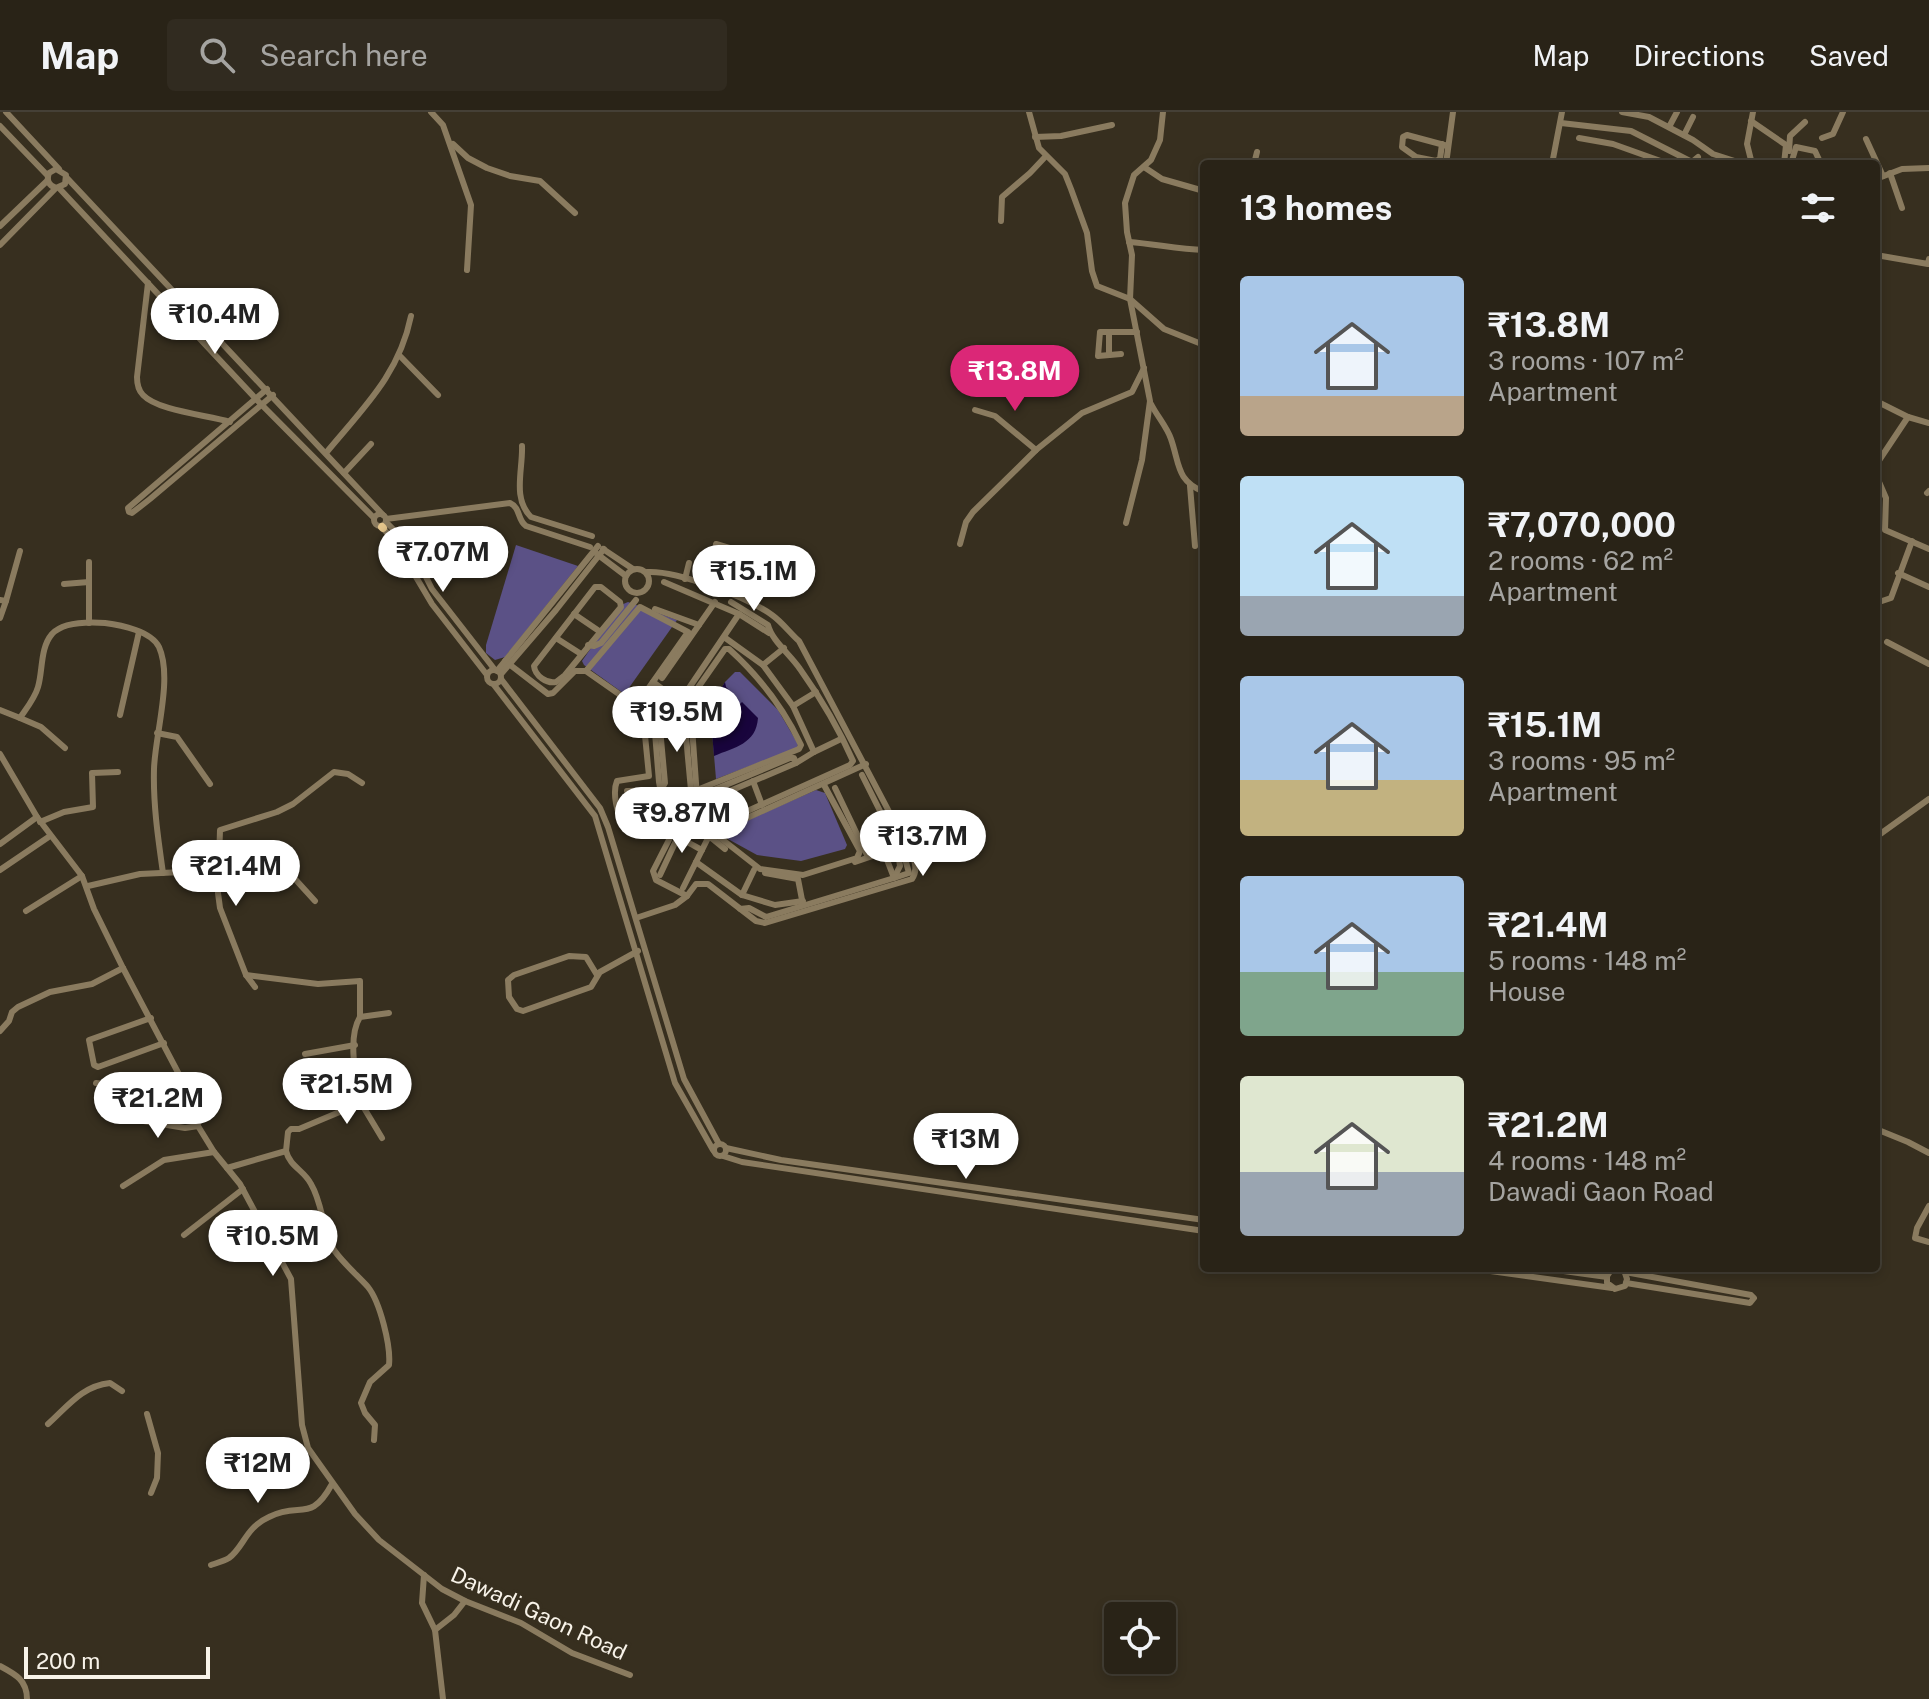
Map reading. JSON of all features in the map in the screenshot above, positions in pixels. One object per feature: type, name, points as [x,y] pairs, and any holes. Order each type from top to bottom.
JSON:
[{"type":"street","points":[[6,112],[270,392],[384,522],[411,547],[432,589],[600,808],[684,1079],[716,1147],[716,1156],[872,1173],[1200,1219]]},
{"type":"street","points":[[431,112],[443,125],[471,205],[467,270]]},
{"type":"street","points":[[1029,112],[1039,148],[1065,174],[1071,189],[1087,233],[1094,282],[1130,299],[1164,329],[1200,343]]},
{"type":"street","points":[[1126,523],[1142,460],[1150,401],[1130,299],[1132,264],[1125,203],[1134,175],[1151,160],[1160,140],[1163,112]]},
{"type":"street","points":[[1438,160],[1453,112]]},
{"type":"street","points":[[1553,160],[1562,112]]},
{"type":"street","points":[[1622,112],[1641,114],[1684,135],[1713,154],[1732,160]]},
{"type":"street","points":[[1669,127],[1677,112]]},
{"type":"street","points":[[1751,160],[1747,144],[1753,112]]},
{"type":"street","points":[[1822,138],[1833,134],[1843,112]]},
{"type":"street","points":[[1684,135],[1693,117]]},
{"type":"street","points":[[1751,121],[1786,145],[1787,160]]},
{"type":"street","points":[[1787,160],[1789,138],[1805,122]]},
{"type":"street","points":[[1561,123],[1631,131],[1691,160]]},
{"type":"street","points":[[1035,137],[1061,136],[1112,125]]},
{"type":"street","points":[[0,126],[48,178],[50,185],[58,188],[259,402],[374,518],[375,524],[516,503]]},
{"type":"street","points":[[1431,160],[1416,157],[1402,147],[1404,136],[1445,145]]},
{"type":"street","points":[[1579,138],[1613,144],[1658,160]]},
{"type":"street","points":[[1866,139],[1875,160]]},
{"type":"street","points":[[450,142],[468,158],[487,168],[540,181],[575,213]]},
{"type":"street","points":[[1445,145],[1446,160]]},
{"type":"street","points":[[1696,160],[1701,147]]},
{"type":"street","points":[[1789,160],[1796,147],[1815,151],[1819,160]]},
{"type":"street","points":[[1255,160],[1257,152]]},
{"type":"street","points":[[1001,221],[1002,197],[1046,156]]},
{"type":"street","points":[[1902,208],[1883,176],[1920,166],[1929,168]]},
{"type":"street","points":[[1144,167],[1162,179],[1200,190]]},
{"type":"street","points":[[0,226],[48,178],[53,169],[59,169]]},
{"type":"street","points":[[0,245],[65,184],[67,178]]},
{"type":"street","points":[[102,235],[113,226]]},
{"type":"street","points":[[1129,242],[1200,250]]},
{"type":"street","points":[[1880,256],[1929,263]]},
{"type":"street","points":[[133,268],[144,259]]},
{"type":"street","points":[[148,283],[137,377],[140,391],[144,397],[160,405],[230,422]]},
{"type":"street","points":[[326,453],[389,377],[411,316]]},
{"type":"street","points":[[1121,354],[1098,356],[1100,332],[1137,332]]},
{"type":"street","points":[[1109,332],[1109,355]]},
{"type":"street","points":[[399,355],[438,395]]},
{"type":"street","points":[[960,544],[966,522],[973,512],[1036,450],[1090,408],[1132,392],[1144,368]]},
{"type":"street","points":[[259,402],[230,422],[148,496],[259,402],[270,392]]},
{"type":"street","points":[[1150,401],[1170,436],[1181,474],[1190,486],[1200,490]]},
{"type":"street","points":[[1880,403],[1929,423]]},
{"type":"street","points":[[975,410],[995,416],[1036,450]]},
{"type":"street","points":[[1880,459],[1908,417]]},
{"type":"street","points":[[344,473],[371,444]]},
{"type":"street","points":[[522,446],[516,503],[526,526],[597,550],[633,569],[685,579],[731,600],[768,625],[769,633]]},
{"type":"street","points":[[1880,484],[1888,513],[1884,528],[1929,549]]},
{"type":"street","points":[[1190,486],[1195,546]]},
{"type":"street","points":[[516,503],[531,517],[592,536]]},
{"type":"street","points":[[384,522],[432,604],[487,675],[488,682],[494,685],[595,816],[675,1083],[716,1147]]},
{"type":"street","points":[[1880,602],[1891,598],[1912,541]]},
{"type":"street","points":[[716,544],[790,566]]},
{"type":"street","points":[[597,550],[626,576],[627,587],[637,600],[688,632],[636,706]]},
{"type":"street","points":[[494,685],[508,662],[597,550]]},
{"type":"street","points":[[0,618],[20,551]]},
{"type":"street","points":[[89,562],[89,623]]},
{"type":"street","points":[[685,579],[689,563]]},
{"type":"street","points":[[626,576],[633,569]]},
{"type":"street","points":[[588,645],[601,643],[637,600],[649,585],[647,572]]},
{"type":"street","points":[[1898,573],[1929,587]]},
{"type":"street","points":[[64,584],[89,582]]},
{"type":"street","points":[[664,582],[715,602],[769,633],[816,692],[853,759],[852,764],[762,805],[712,832],[683,888]]},
{"type":"street","points":[[595,587],[601,587],[622,605],[599,631],[560,680],[552,683],[533,669],[595,587]]},
{"type":"street","points":[[586,671],[637,600]]},
{"type":"street","points":[[636,918],[675,905],[687,896],[693,886],[703,882],[756,921],[769,923],[912,879],[916,869],[906,854],[866,764],[799,641],[774,616],[748,600],[731,600]]},
{"type":"street","points":[[662,678],[715,602]]},
{"type":"street","points":[[655,609],[699,625]]},
{"type":"street","points":[[574,614],[599,631]]},
{"type":"street","points":[[689,688],[739,614]]},
{"type":"street","points":[[20,718],[37,692],[44,652],[56,630],[89,623],[115,624],[155,641],[163,659],[164,677],[154,797],[163,873]]},
{"type":"street","points":[[120,715],[139,632]]},
{"type":"street","points":[[724,637],[763,665],[793,706],[814,752]]},
{"type":"street","points":[[556,638],[581,654]]},
{"type":"street","points":[[1887,642],[1929,664]]},
{"type":"street","points":[[763,665],[784,648]]},
{"type":"street","points":[[694,817],[699,796],[690,699],[727,649],[756,673],[767,687],[801,745],[799,749],[699,796]]},
{"type":"street","points":[[508,662],[550,694],[575,671],[586,671],[636,706],[643,715],[649,775],[615,784],[619,816],[625,826]]},
{"type":"street","points":[[487,675],[499,674]]},
{"type":"street","points":[[653,682],[669,694],[690,699]]},
{"type":"street","points":[[793,706],[816,692]]},
{"type":"street","points":[[642,697],[653,708],[665,815]]},
{"type":"street","points":[[628,818],[685,810],[692,797],[683,704]]},
{"type":"street","points":[[658,706],[665,783],[662,789]]},
{"type":"street","points":[[0,710],[41,727],[65,748]]},
{"type":"street","points":[[157,733],[177,737],[210,784]]},
{"type":"street","points":[[699,796],[753,781],[841,739]]},
{"type":"street","name":"Dawadi Gaon Road","points":[[0,754],[38,819],[88,886],[94,909],[192,1099],[198,1126],[243,1189],[291,1279],[302,1425],[308,1448],[332,1484],[379,1540],[442,1589],[521,1623],[572,1653],[630,1675]]},
{"type":"street","points":[[699,796],[790,758],[796,763]]},
{"type":"street","points":[[681,835],[694,829],[712,832],[866,764]]},
{"type":"street","points":[[0,844],[38,819],[93,807],[92,773],[118,772]]},
{"type":"street","points":[[255,987],[246,975],[220,908],[222,827],[277,812],[293,804],[334,772],[348,774],[362,783]]},
{"type":"street","points":[[862,775],[896,848],[900,866],[894,878]]},
{"type":"street","points":[[753,781],[762,805]]},
{"type":"street","points":[[694,817],[760,869],[803,875],[857,858],[860,851],[824,785]]},
{"type":"street","points":[[835,788],[868,857]]},
{"type":"street","points":[[627,791],[662,789]]},
{"type":"street","points":[[1880,834],[1929,799]]},
{"type":"street","points":[[602,836],[625,826],[674,823],[694,817]]},
{"type":"street","points":[[674,823],[675,828],[652,874],[656,880],[687,896]]},
{"type":"street","points":[[712,832],[754,870],[798,879],[829,872],[896,848]]},
{"type":"street","points":[[0,870],[50,836]]},
{"type":"street","points":[[660,875],[675,843],[684,840],[702,850]]},
{"type":"street","points":[[884,852],[894,878]]},
{"type":"street","points":[[740,909],[749,908],[766,917],[803,903],[894,878],[909,873],[906,854]]},
{"type":"street","points":[[696,862],[742,895],[775,905],[803,903]]},
{"type":"street","points":[[88,886],[140,874],[264,868],[295,879],[315,901]]},
{"type":"street","points":[[742,895],[754,870]]},
{"type":"street","points":[[26,911],[82,876]]},
{"type":"street","points":[[798,879],[803,903]]},
{"type":"street","points":[[597,975],[586,957],[569,956],[514,975],[508,980],[507,987],[517,1009],[523,1011],[591,987],[597,975],[645,948]]},
{"type":"street","points":[[0,1031],[18,1007],[50,992],[92,984],[123,968]]},
{"type":"street","points":[[246,975],[318,984],[360,981],[360,1017],[354,1026],[354,1062],[361,1103],[382,1138]]},
{"type":"street","points":[[360,1017],[389,1013]]},
{"type":"street","points":[[151,1018],[89,1040],[94,1065],[98,1067],[164,1043]]},
{"type":"street","points":[[305,1054],[355,1045]]},
{"type":"street","points":[[96,1083],[122,1086],[143,1079],[171,1082],[182,1079]]},
{"type":"street","points":[[361,1103],[299,1129],[291,1129],[286,1151],[289,1160],[305,1173],[316,1193],[333,1249],[370,1291],[378,1306],[389,1365],[370,1382],[361,1403],[375,1425],[374,1440]]},
{"type":"street","points":[[120,1117],[185,1128],[198,1126]]},
{"type":"street","points":[[1880,1131],[1929,1153]]},
{"type":"street","points":[[716,1147],[780,1164]]},
{"type":"street","points":[[723,1156],[726,1148]]},
{"type":"street","points":[[227,1168],[286,1151]]},
{"type":"street","points":[[123,1186],[164,1160],[214,1152]]},
{"type":"street","points":[[825,1170],[871,1182],[1200,1230]]},
{"type":"street","points":[[871,1182],[872,1173]]},
{"type":"street","points":[[957,1195],[959,1185]]},
{"type":"street","points":[[184,1235],[243,1189]]},
{"type":"street","points":[[1929,1206],[1915,1238],[1929,1242]]},
{"type":"street","points":[[1498,1272],[1612,1288],[1622,1288],[1626,1283]]},
{"type":"street","points":[[1612,1288],[1616,1272]]},
{"type":"street","points":[[1618,1272],[1626,1283],[1750,1303],[1754,1298],[1627,1272]]},
{"type":"street","points":[[1696,1294],[1697,1285]]},
{"type":"street","points":[[48,1424],[77,1395],[91,1387],[110,1383],[122,1391]]},
{"type":"street","points":[[147,1414],[158,1453],[157,1478],[151,1493]]},
{"type":"street","points":[[211,1565],[231,1557],[254,1526],[271,1515],[314,1508],[321,1503],[332,1484]]},
{"type":"street","points":[[424,1575],[422,1603],[435,1630],[443,1699]]},
{"type":"street","points":[[435,1630],[454,1615],[465,1601]]},
{"type":"street","points":[[0,1666],[19,1676],[27,1691],[27,1699]]},
{"type":"shaded area","points":[[516,545],[578,566],[505,657],[495,660],[486,653],[486,645]]},
{"type":"shaded area","points":[[628,602],[677,620],[623,693],[582,661],[621,605]]},
{"type":"shaded area","points":[[735,672],[740,672],[778,710],[798,744],[797,748],[716,779],[710,708],[725,682]]},
{"type":"shaded area","points":[[725,682],[738,699],[733,705],[724,705],[721,716],[733,719],[736,708],[742,702],[758,718],[749,739],[714,756],[710,708]]},
{"type":"shaded area","points":[[816,790],[825,793],[847,845],[845,849],[801,861],[757,855],[728,839],[730,828]]}]
